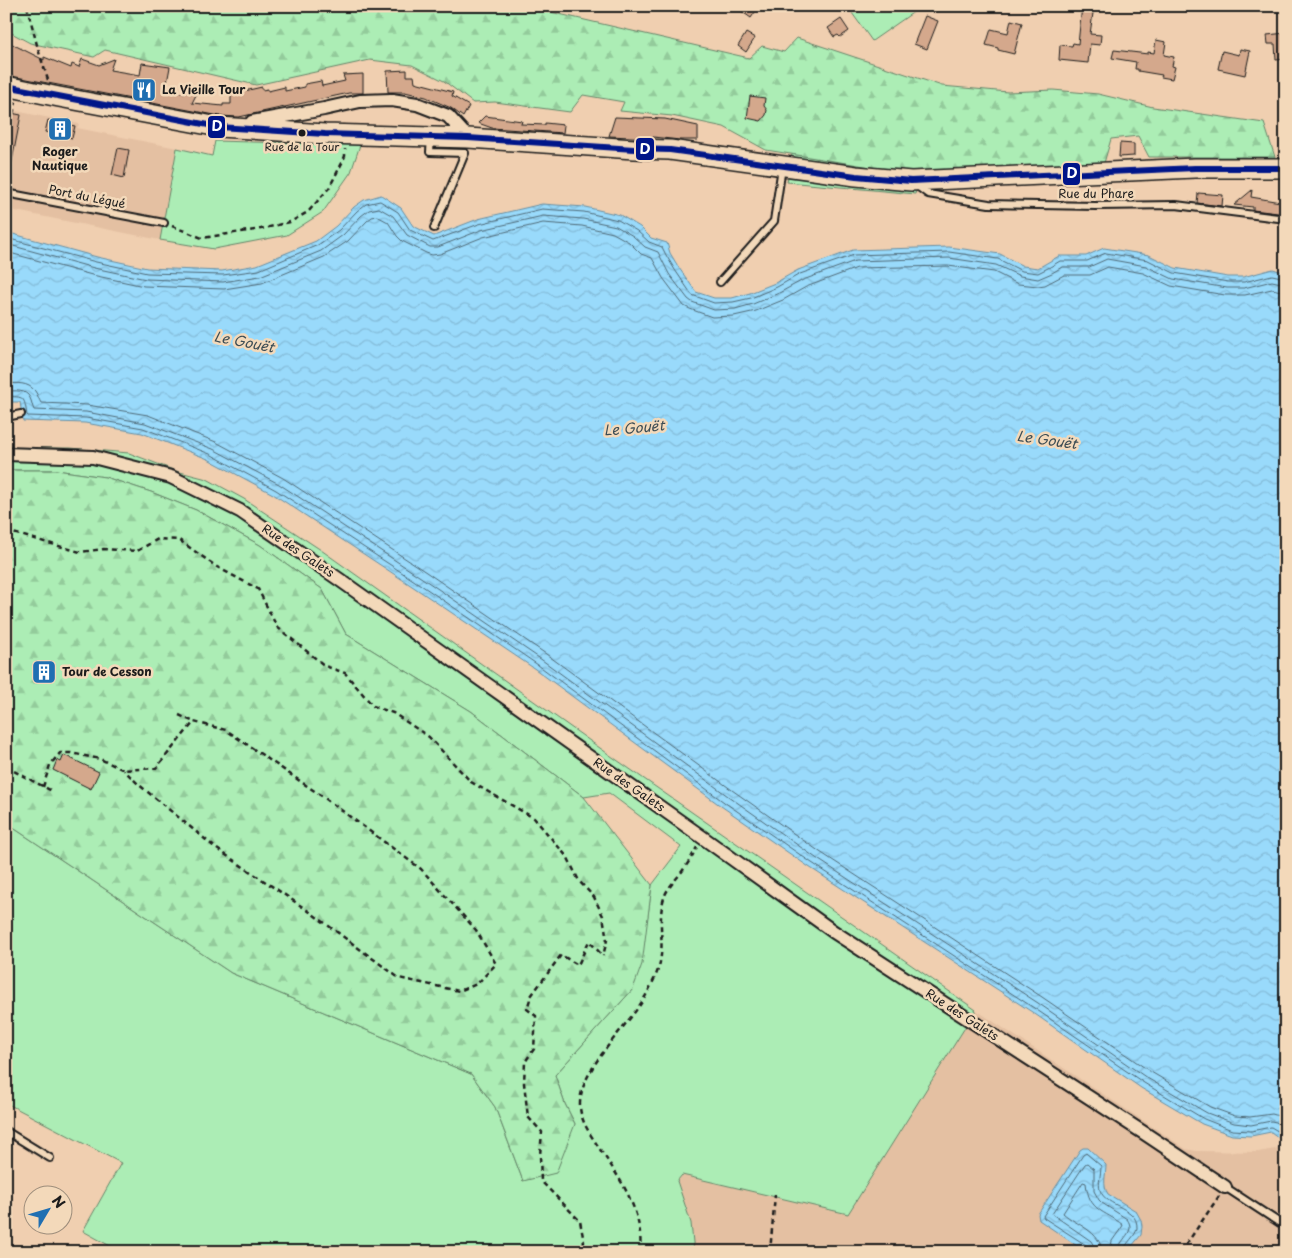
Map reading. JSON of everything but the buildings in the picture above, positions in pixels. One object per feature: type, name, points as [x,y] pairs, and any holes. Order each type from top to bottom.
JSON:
[{"type":"street","points":[[6,86],[219,127],[345,135],[468,138],[670,150],[856,176],[911,181],[1195,168],[1286,168]]},
{"type":"street","points":[[246,129],[252,122],[360,101],[392,100],[418,104],[448,116],[468,138]]},
{"type":"street","name":"Rue des Galets","points":[[6,454],[93,457],[171,477],[240,512],[340,580],[834,932],[1226,1187]]},
{"type":"lane","points":[[431,137],[430,152],[465,153],[434,228]]},
{"type":"lane","points":[[720,282],[774,221],[782,166]]},
{"type":"lane","name":"Rue du Phare","points":[[911,181],[928,194],[989,204],[1176,205],[1286,219]]},
{"type":"lane","name":"Port du Légué","points":[[6,193],[164,223]]},
{"type":"lane","points":[[6,417],[21,414]]},
{"type":"lane","points":[[6,1131],[50,1158]]},
{"type":"lane","points":[[1226,1187],[1286,1227]]},
{"type":"path","points":[[27,6],[38,49],[54,96]]},
{"type":"path","points":[[164,223],[202,238],[261,230],[290,222],[308,212],[329,188],[345,156],[345,135]]},
{"type":"path","points":[[6,531],[80,552],[104,549],[137,551],[158,538],[179,540],[217,567],[258,589],[277,627],[325,666],[345,673],[373,706],[393,714],[429,737],[471,782],[534,818],[568,858],[579,881],[594,897],[603,916],[607,940],[603,956],[589,941],[578,965],[562,955],[531,996],[527,1009],[536,1016],[534,1049],[525,1062],[524,1083],[528,1118],[542,1132],[540,1154],[541,1181],[580,1221],[584,1242],[578,1252]]},
{"type":"path","points":[[43,787],[50,765],[60,753],[71,753],[100,759],[124,770],[138,784],[217,849],[310,912],[399,978],[459,991],[476,984],[496,964],[476,930],[421,869],[326,799],[226,730],[194,722],[179,715]]},
{"type":"path","points":[[124,770],[156,768],[194,722]]},
{"type":"path","points":[[6,767],[52,791]]},
{"type":"path","points":[[640,1252],[641,1242],[638,1219],[632,1202],[618,1175],[591,1136],[584,1122],[580,1107],[582,1093],[586,1079],[602,1054],[644,999],[656,975],[661,957],[662,937],[660,919],[665,895],[686,866],[702,837]]},
{"type":"path","points":[[1181,1252],[1226,1187]]},
{"type":"path","points":[[770,1252],[775,1195]]},
{"type":"shaded area","points":[[6,109],[79,124],[77,128],[177,148],[160,240],[6,209]]},
{"type":"shaded area","points":[[976,1010],[1186,1149],[1196,1151],[1258,1152],[1275,1149],[1286,1143],[1286,1252],[694,1252],[691,1223],[677,1181],[682,1175],[848,1214]]},
{"type":"green space","points":[[6,6],[530,6],[749,58],[762,46],[784,52],[797,38],[942,86],[1008,92],[1053,90],[1098,94],[1153,107],[1264,123],[1275,157],[1149,157],[1138,136],[1111,139],[1104,163],[920,175],[766,150],[724,127],[672,116],[620,111],[624,102],[583,95],[570,112],[495,102],[473,103],[444,81],[412,65],[370,60],[256,85],[105,50],[94,57],[30,43],[6,30]]},
{"type":"green space","points":[[862,6],[917,6],[918,9],[872,41],[852,13]]},
{"type":"green space","points":[[215,141],[360,145],[351,172],[323,212],[287,235],[214,249],[160,240],[177,148],[212,156]]},
{"type":"green space","points":[[792,154],[920,175],[915,194],[787,182]]},
{"type":"green space","points":[[6,448],[70,448],[129,453],[176,471],[207,479],[244,499],[321,550],[614,758],[976,1010],[848,1214],[682,1175],[677,1181],[691,1223],[694,1252],[121,1252],[83,1231],[121,1163],[6,1103],[6,823],[231,973],[471,1074],[495,1107],[523,1181],[575,1124],[565,1104],[555,1075],[633,989],[652,885],[681,847],[609,793],[584,797],[471,711],[346,634],[322,589],[260,545],[196,510],[151,492],[105,477],[56,470],[6,470]]},
{"type":"green space","points":[[6,470],[56,470],[105,477],[151,492],[196,510],[260,545],[322,589],[346,634],[471,711],[584,797],[652,885],[642,964],[633,989],[555,1075],[565,1104],[575,1124],[556,1173],[523,1181],[495,1107],[471,1074],[231,973],[6,823]]},
{"type":"water","name":"Le Gouët","points":[[381,195],[401,208],[413,226],[434,236],[478,219],[542,204],[585,207],[620,215],[640,227],[651,238],[667,243],[670,253],[696,292],[714,298],[732,298],[750,293],[775,283],[798,270],[853,250],[949,247],[1000,254],[1023,266],[1038,268],[1059,256],[1086,256],[1104,248],[1149,255],[1175,268],[1228,277],[1243,277],[1273,269],[1286,273],[1286,1143],[1271,1132],[1251,1136],[1232,1135],[1202,1124],[1141,1088],[1032,1012],[809,867],[721,806],[535,669],[273,494],[208,459],[142,433],[85,423],[23,421],[20,402],[6,402],[6,232],[97,257],[147,268],[222,271],[257,265],[316,241],[336,226],[354,207],[364,200]]},
{"type":"water","points":[[1083,1148],[1088,1148],[1106,1165],[1105,1184],[1108,1194],[1136,1211],[1141,1220],[1141,1235],[1127,1252],[1086,1252],[1039,1220],[1038,1214]]},
{"type":"transit line","name":"D","points":[[6,86],[219,127],[325,134],[468,138],[670,150],[856,176],[911,181],[1195,168],[1286,168]]},
{"type":"place","name":"La Vieille Tour","points":[[144,90]]},
{"type":"place","name":"Roger Nautique","points":[[60,129]]},
{"type":"place","name":"Rue de la Tour","points":[[302,133]]},
{"type":"place","name":"Tour de Cesson","points":[[44,672]]}]
